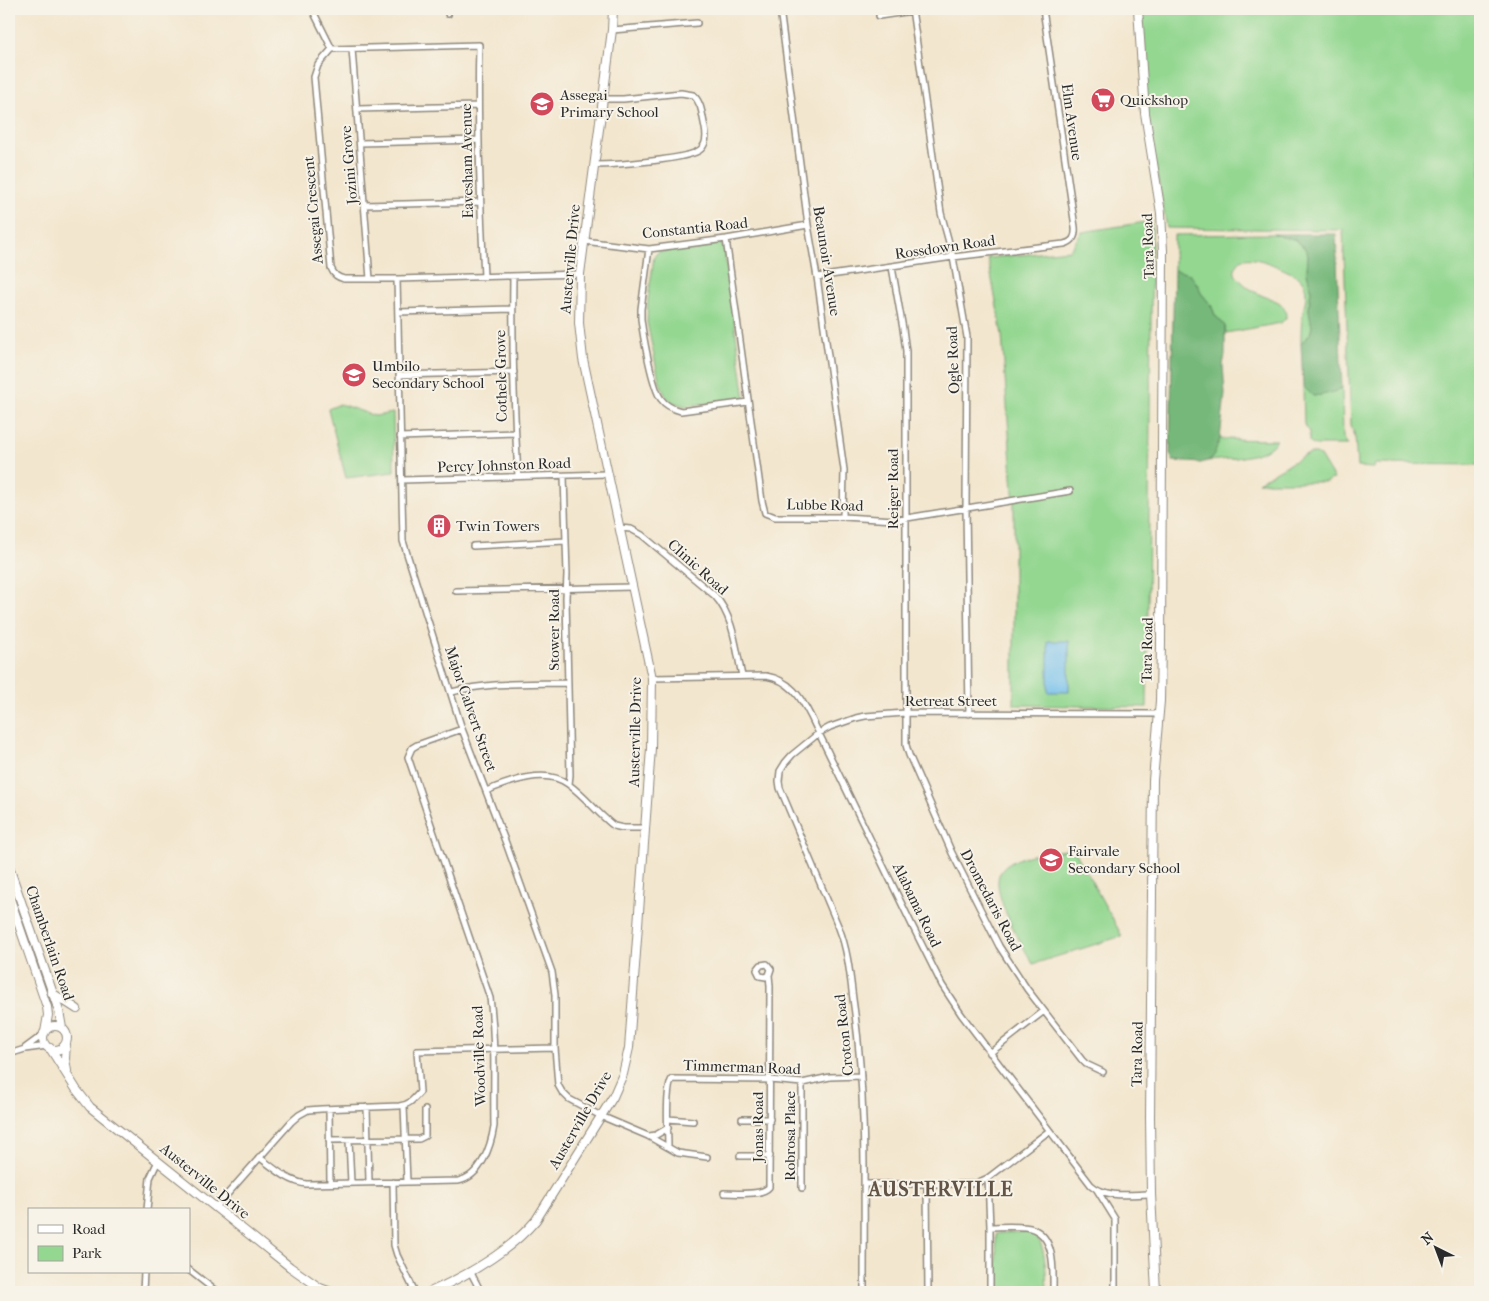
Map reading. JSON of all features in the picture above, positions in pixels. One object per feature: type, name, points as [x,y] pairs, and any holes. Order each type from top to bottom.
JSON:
[{"type":"street","points":[[312,9],[332,49],[352,49]]},
{"type":"street","name":"Austerville Drive","points":[[430,1292],[470,1271],[515,1241],[531,1226],[545,1207],[619,1086],[629,1048],[651,748],[652,678],[581,348],[579,323],[580,274],[612,30],[613,9]]},
{"type":"street","name":"Beaunoir Avenue","points":[[780,9],[808,225],[818,277],[844,470],[843,517]]},
{"type":"street","name":"Elm Avenue","points":[[1043,9],[1075,227],[1074,239]]},
{"type":"street","name":"Tara Road","points":[[1138,9],[1145,113],[1162,228],[1161,643],[1159,714],[1153,780],[1150,1117],[1151,1194],[1156,1292]]},
{"type":"street","points":[[879,16],[912,10]]},
{"type":"street","name":"Ogle Road","points":[[912,10],[941,213],[952,258],[968,344],[966,508],[969,714]]},
{"type":"street","points":[[612,30],[697,23]]},
{"type":"street","name":"Eavesham Avenue","points":[[352,49],[479,45],[480,202],[484,276]]},
{"type":"street","name":"Assegai Crescent","points":[[332,49],[318,65],[314,77],[331,268],[337,277],[344,279],[397,279],[580,274]]},
{"type":"street","name":"Jozini Grove","points":[[352,49],[370,279]]},
{"type":"street","points":[[594,165],[652,161],[690,154],[701,149],[706,139],[700,104],[693,95],[681,93],[623,99],[603,99]]},
{"type":"street","points":[[357,109],[478,106]]},
{"type":"street","points":[[360,144],[479,140]]},
{"type":"street","points":[[365,205],[480,202]]},
{"type":"street","name":"Constantia Road","points":[[584,241],[650,249],[726,239],[808,225]]},
{"type":"street","name":"Lubbe Road","points":[[726,239],[765,513],[775,517],[843,517],[889,520],[1070,490]]},
{"type":"street","name":"Rossdown Road","points":[[818,277],[1064,244],[1070,243],[1074,239]]},
{"type":"street","points":[[650,249],[641,319],[655,387],[662,400],[674,409],[681,411],[748,402]]},
{"type":"street","name":"Reiger Road","points":[[892,267],[906,351],[905,713]]},
{"type":"street","name":"Cothele Grove","points":[[513,276],[515,433],[518,476]]},
{"type":"street","name":"Major Calvert Street","points":[[397,279],[403,533],[406,551],[452,692],[462,729],[507,846],[552,972],[555,995],[555,1048],[558,1084],[562,1092],[569,1099],[601,1116],[648,1136],[678,1153],[708,1157]]},
{"type":"street","points":[[398,312],[512,309]]},
{"type":"street","points":[[399,375],[514,372]]},
{"type":"street","points":[[400,436],[515,433]]},
{"type":"street","name":"Percy Johnston Road","points":[[402,480],[608,474]]},
{"type":"street","name":"Stower Road","points":[[564,476],[569,784]]},
{"type":"street","name":"Clinic Road","points":[[619,528],[631,529],[642,535],[721,603],[729,620],[742,676]]},
{"type":"street","points":[[473,546],[565,541]]},
{"type":"street","points":[[456,591],[633,587]]},
{"type":"street","name":"Alabama Road","points":[[652,678],[766,676],[788,684],[804,702],[942,985],[990,1053],[1087,1181],[1097,1190],[1115,1219],[1116,1292]]},
{"type":"street","points":[[452,692],[493,685],[567,683]]},
{"type":"street","name":"Retreat Street","points":[[780,788],[780,771],[792,755],[819,733],[840,723],[864,716],[905,713],[1159,714]]},
{"type":"street","name":"Dromedaris Road","points":[[905,713],[905,738],[909,755],[952,854],[999,946],[1027,989],[1084,1062],[1102,1072]]},
{"type":"street","name":"Woodville Road","points":[[259,1157],[295,1182],[306,1184],[463,1180],[471,1175],[482,1161],[489,1146],[494,1126],[492,1011],[486,984],[408,757],[412,748],[417,745],[462,729]]},
{"type":"street","points":[[486,791],[520,778],[556,778],[569,784],[614,826],[646,828]]},
{"type":"street","name":"Croton Road","points":[[780,788],[844,940],[857,1026],[861,1076],[864,1292]]},
{"type":"street","name":"Chamberlain Road","points":[[9,867],[62,1021],[62,1028]]},
{"type":"street","name":"Chamberlain Road","points":[[9,896],[47,1007],[48,1015],[45,1033]]},
{"type":"street","name":"Jonas Road","points":[[724,1193],[762,1193],[768,1189],[770,1183],[769,975]]},
{"type":"street","points":[[52,993],[77,1009]]},
{"type":"street","points":[[990,1053],[1044,1012]]},
{"type":"street","points":[[9,1054],[25,1049],[48,1047],[57,1049],[66,1043],[67,1035],[62,1028],[51,1027],[25,1049]]},
{"type":"street","points":[[45,1033],[44,1040],[48,1047]]},
{"type":"street","name":"Austerville Drive","points":[[66,1043],[66,1068],[70,1080]]},
{"type":"street","name":"Austerville Drive","points":[[48,1047],[90,1107],[319,1290],[331,1292]]},
{"type":"street","points":[[216,1207],[259,1157],[299,1115],[308,1110],[404,1106],[413,1101],[420,1092],[416,1051],[555,1048]]},
{"type":"street","name":"Timmerman Road","points":[[668,1148],[669,1084],[672,1079],[770,1080],[802,1083],[822,1078],[861,1076]]},
{"type":"street","name":"Robrosa Place","points":[[802,1083],[802,1188]]},
{"type":"street","points":[[404,1106],[407,1182]]},
{"type":"street","points":[[367,1107],[370,1182]]},
{"type":"street","points":[[329,1108],[330,1183]]},
{"type":"street","points":[[329,1140],[419,1139],[425,1136],[425,1110]]},
{"type":"street","points":[[668,1119],[693,1121]]},
{"type":"street","points":[[742,1119],[770,1119]]},
{"type":"street","points":[[648,1136],[656,1135],[668,1128]]},
{"type":"street","points":[[864,1184],[969,1184],[977,1182],[988,1178],[1049,1131]]},
{"type":"street","points":[[349,1140],[351,1183]]},
{"type":"street","points":[[740,1156],[770,1156]]},
{"type":"street","points":[[147,1208],[150,1178],[158,1161]]},
{"type":"street","points":[[988,1178],[990,1292]]},
{"type":"street","points":[[393,1182],[394,1244],[397,1255],[415,1292]]},
{"type":"street","points":[[927,1184],[928,1292]]},
{"type":"street","points":[[1097,1190],[1112,1194],[1151,1194]]},
{"type":"street","points":[[990,1227],[1025,1227],[1033,1228],[1040,1233],[1049,1246],[1052,1256],[1053,1292]]},
{"type":"street","points":[[190,1271],[217,1292]]},
{"type":"street","points":[[470,1271],[481,1292]]},
{"type":"street","points":[[143,1292],[144,1274]]},
{"type":"green space","points":[[1138,9],[1480,9],[1480,465],[1375,464],[1373,468],[1357,467],[1355,436],[1351,425],[1343,230],[1167,228],[1146,115]]},
{"type":"green space","points":[[1152,221],[1147,707],[1014,705],[1014,505],[1002,335],[988,258],[1070,250],[1082,232]]},
{"type":"green space","points":[[1274,234],[1294,239],[1304,247],[1308,254],[1307,273],[1311,288],[1309,310],[1312,327],[1310,334],[1301,344],[1306,292],[1303,283],[1296,275],[1254,259],[1241,260],[1235,269],[1237,277],[1254,291],[1281,304],[1284,307],[1286,318],[1281,323],[1226,333],[1225,326],[1215,315],[1199,287],[1174,270],[1174,235]]},
{"type":"green space","points":[[1274,234],[1336,234],[1342,388],[1335,391],[1313,396],[1303,386],[1301,344],[1310,334],[1312,327],[1309,310],[1311,288],[1307,273],[1308,254],[1304,247],[1294,239]]},
{"type":"green space","points":[[720,243],[724,248],[745,399],[685,406],[672,402],[665,395],[659,380],[647,322],[654,257],[658,252]]},
{"type":"green space","points":[[1174,270],[1190,274],[1201,293],[1211,305],[1215,315],[1225,326],[1223,365],[1225,394],[1220,439],[1213,457],[1201,463],[1173,461],[1170,454]]},
{"type":"green space","points":[[1303,386],[1313,396],[1342,388],[1343,437],[1348,445],[1313,445],[1309,442],[1309,432],[1304,425]]},
{"type":"green space","points":[[340,404],[375,416],[393,413],[394,472],[346,478],[328,409]]},
{"type":"green space","points":[[1220,439],[1277,440],[1262,452],[1230,459],[1207,461],[1213,456]]},
{"type":"green space","points":[[1310,454],[1320,456],[1334,479],[1328,482],[1258,482],[1303,456]]},
{"type":"green space","points":[[1065,850],[1076,853],[1122,936],[1033,964],[1004,907],[998,884],[999,875],[1003,869],[1015,860],[1036,854]]},
{"type":"green space","points":[[1030,1232],[1036,1235],[1043,1249],[1047,1292],[997,1292],[996,1234]]},
{"type":"water","points":[[1048,641],[1069,641],[1069,692],[1048,692]]},
{"type":"place","name":"Quickshop","points":[[1103,100]]},
{"type":"place","name":"Assegai Primary School","points":[[542,104]]},
{"type":"place","name":"Umbilo Secondary School","points":[[354,375]]},
{"type":"place","name":"Twin Towers","points":[[439,526]]},
{"type":"place","name":"Fairvale Secondary School","points":[[1051,860]]},
{"type":"district","name":"AUSTERVILLE","points":[[941,1189]]}]
